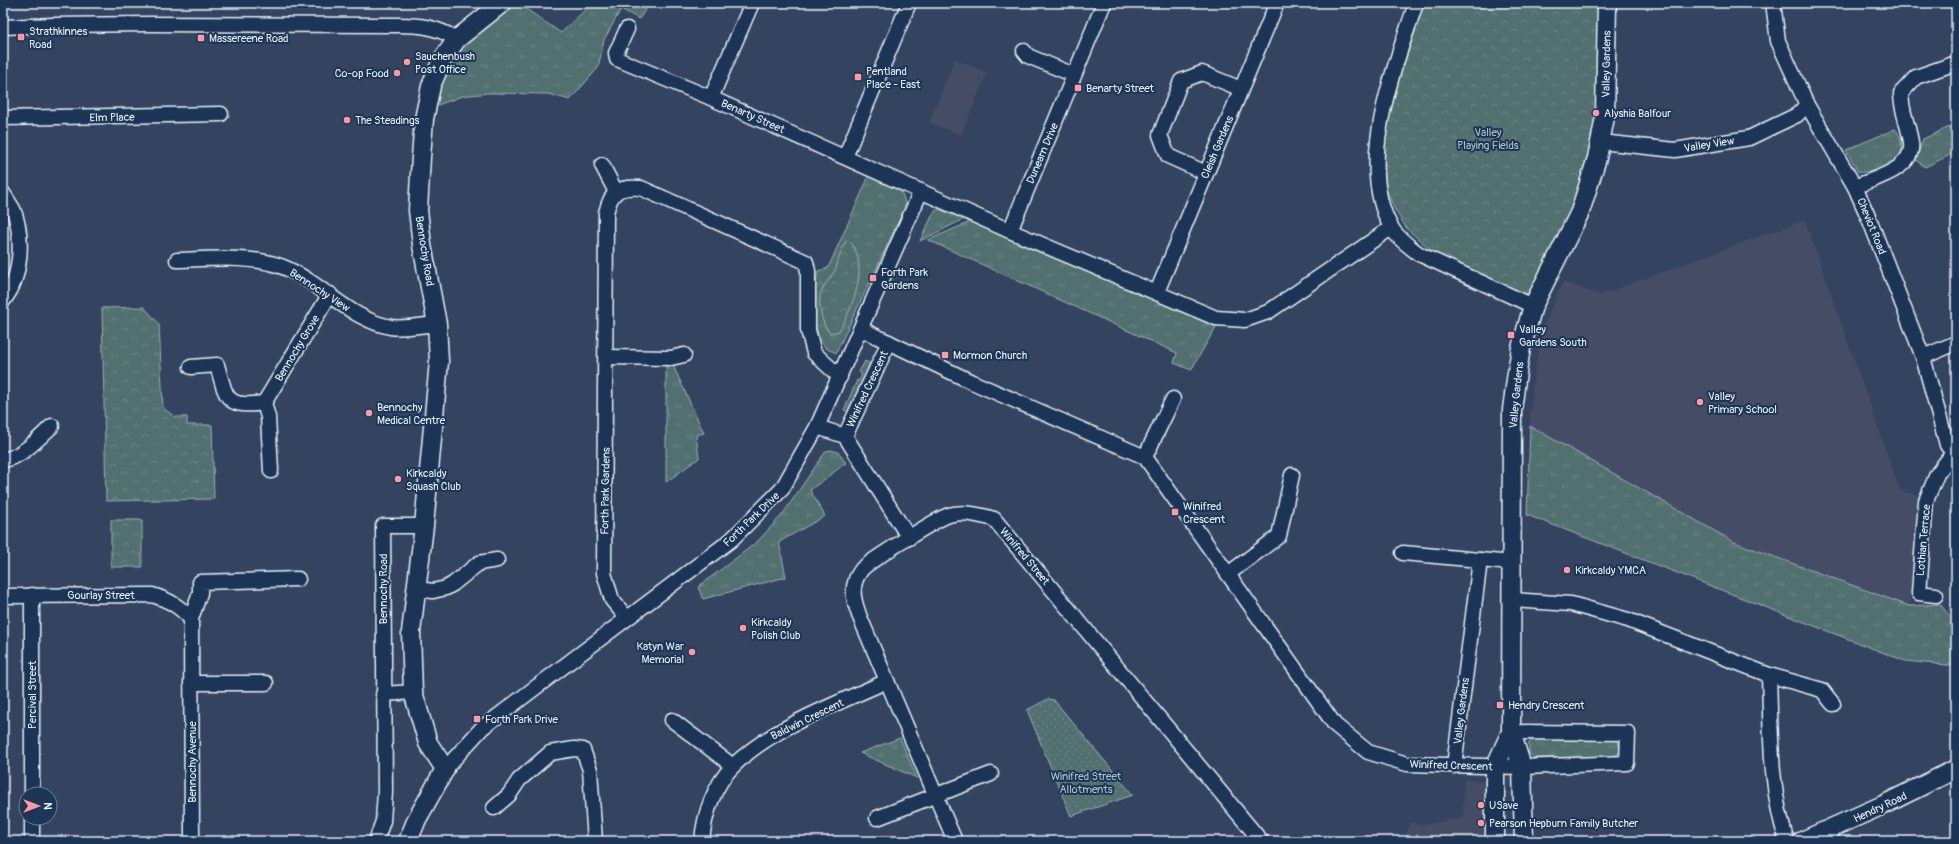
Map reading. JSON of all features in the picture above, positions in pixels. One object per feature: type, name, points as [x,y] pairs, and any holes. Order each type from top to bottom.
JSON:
[{"type":"street","name":"Bennochy Road","points":[[445,768],[428,743],[413,692],[411,632],[424,526],[439,360],[437,324],[422,245],[418,210],[424,119],[431,86],[442,60],[457,39],[502,3]]},
{"type":"street","points":[[711,98],[752,3]]},
{"type":"street","points":[[845,157],[909,3]]},
{"type":"street","name":"Dunearn Drive","points":[[1010,231],[1104,3]]},
{"type":"street","name":"Cleish Gardens","points":[[1157,292],[1277,3]]},
{"type":"street","points":[[1416,3],[1381,118],[1376,154],[1376,180],[1383,208],[1391,228],[1405,244],[1420,254],[1533,306]]},
{"type":"street","name":"Valley Gardens","points":[[1524,841],[1522,767],[1511,732],[1512,410],[1521,348],[1533,306],[1580,212],[1601,142],[1605,116],[1607,3]]},
{"type":"street","name":"Cheviot Road","points":[[1773,3],[1778,41],[1808,105],[1855,187],[1870,221],[1923,357],[1947,445],[1954,455]]},
{"type":"street","points":[[3,28],[53,25],[150,24],[423,25],[441,30],[457,39]]},
{"type":"street","name":"Benarty Street","points":[[627,28],[616,54],[616,59],[711,98],[1010,231],[1216,318],[1245,320],[1268,312],[1391,228]]},
{"type":"street","points":[[1024,51],[1028,56],[1074,75]]},
{"type":"street","points":[[1855,187],[1901,167],[1911,153],[1911,142],[1901,107],[1902,93],[1916,77],[1956,63]]},
{"type":"street","points":[[1206,173],[1168,156],[1160,135],[1181,81],[1202,73],[1241,89]]},
{"type":"street","name":"Valley View","points":[[1601,142],[1674,150],[1749,138],[1797,115],[1808,105]]},
{"type":"street","name":"Elm Place","points":[[3,118],[221,114]]},
{"type":"street","points":[[602,165],[616,192],[628,187],[641,188],[806,262],[808,271],[808,330],[814,352],[840,376]]},
{"type":"street","name":"Forth Park Gardens","points":[[616,192],[609,200],[606,213],[607,357],[604,573],[612,600],[627,618]]},
{"type":"street","name":"Forth Park Drive","points":[[445,768],[482,728],[731,540],[782,489],[817,427],[921,192]]},
{"type":"street","points":[[3,193],[13,209],[19,240],[19,266],[8,294],[3,301]]},
{"type":"street","name":"Bennochy View","points":[[177,260],[252,260],[283,267],[330,294],[359,316],[392,327],[437,324]]},
{"type":"street","name":"Bennochy Grove","points":[[264,403],[330,294]]},
{"type":"street","name":"Winifred Crescent","points":[[861,329],[972,382],[1145,457],[1335,725],[1368,752],[1407,764],[1454,766],[1522,767],[1627,763],[1628,733],[1511,732]]},
{"type":"street","name":"Winifred Crescent","points":[[845,436],[889,342]]},
{"type":"street","points":[[1923,357],[1956,343]]},
{"type":"street","points":[[607,357],[671,358],[684,356]]},
{"type":"street","points":[[192,367],[217,365],[227,396],[235,403],[244,405],[264,403],[268,417],[271,471]]},
{"type":"street","points":[[1145,457],[1173,399]]},
{"type":"street","points":[[3,460],[10,459],[27,448],[52,426]]},
{"type":"street","name":"Winifred Crescent","points":[[817,427],[845,436],[909,538]]},
{"type":"street","name":"Lothian Terrace","points":[[1936,595],[1919,593],[1926,501],[1937,474],[1954,455]]},
{"type":"street","points":[[1228,574],[1280,536],[1292,475]]},
{"type":"street","name":"Winifred Street","points":[[955,841],[859,615],[854,600],[853,589],[856,578],[862,568],[909,538],[948,516],[971,513],[994,519],[1260,841]]},
{"type":"street","name":"Bennochy Road","points":[[376,841],[383,821],[384,792],[383,526],[424,526]]},
{"type":"street","points":[[1403,553],[1512,563]]},
{"type":"street","points":[[417,589],[433,591],[446,588],[479,563],[497,560]]},
{"type":"street","name":"Valley Gardens","points":[[1454,766],[1480,560]]},
{"type":"street","name":"Bennochy Avenue","points":[[192,841],[191,619],[200,593],[196,582],[298,579]]},
{"type":"street","name":"Percival Street","points":[[32,595],[32,786]]},
{"type":"street","name":"Gourlay Street","points":[[3,596],[152,595],[167,599],[179,606],[191,619]]},
{"type":"street","points":[[1512,600],[1571,604],[1628,620],[1769,674],[1822,690],[1833,704]]},
{"type":"street","points":[[1769,674],[1773,777],[1781,824],[1787,841]]},
{"type":"street","name":"Baldwin Crescent","points":[[702,841],[704,822],[714,794],[732,766],[775,733],[887,681]]},
{"type":"street","points":[[191,683],[266,683]]},
{"type":"street","points":[[383,694],[413,692]]},
{"type":"street","points":[[672,720],[732,766]]},
{"type":"street","name":"Valley Gardens","points":[[1495,841],[1495,767],[1511,732]]},
{"type":"street","points":[[494,808],[509,795],[519,780],[550,753],[574,749],[583,750],[590,770],[595,841]]},
{"type":"street","points":[[408,841],[417,819],[445,768]]},
{"type":"street","name":"Hendry Road","points":[[1802,841],[1830,836],[1956,769]]},
{"type":"street","points":[[877,818],[991,774]]},
{"type":"street","points":[[32,826],[32,841]]},
{"type":"shaded area","points":[[955,59],[987,73],[961,135],[929,122]]},
{"type":"shaded area","name":"Valley Primary School","points":[[1805,220],[1900,491],[1920,495],[1909,606],[1734,542],[1530,426],[1533,378],[1545,323],[1563,282],[1600,295]]},
{"type":"shaded area","points":[[1464,780],[1487,781],[1486,841],[1405,841],[1409,823],[1428,824],[1463,818]]},
{"type":"green space","points":[[592,3],[650,3],[639,19],[621,9],[604,40],[598,68],[570,100],[548,94],[488,93],[462,96],[435,106],[438,88],[443,72],[452,58],[463,44],[504,12],[519,4],[561,33]]},
{"type":"green space","name":"Valley Playing Fields","points":[[1425,3],[1601,3],[1599,128],[1571,221],[1531,293],[1523,294],[1433,252],[1407,229],[1395,210],[1386,189],[1383,152],[1386,117]]},
{"type":"green space","points":[[1956,124],[1956,152],[1925,167],[1916,160],[1923,139]]},
{"type":"green space","points":[[1895,129],[1899,134],[1902,145],[1900,155],[1897,159],[1875,170],[1858,172],[1846,150]]},
{"type":"green space","points":[[869,176],[889,183],[899,189],[904,200],[905,208],[836,353],[825,347],[820,340],[817,331],[814,310],[818,271],[828,268]]},
{"type":"green space","points":[[938,209],[964,219],[920,241],[934,212]]},
{"type":"green space","points":[[970,222],[1216,327],[1191,370],[1174,363],[1177,353],[928,240]]},
{"type":"green space","points":[[846,241],[851,242],[856,252],[859,264],[857,287],[854,299],[839,331],[830,333],[827,330],[823,320],[820,307],[820,296],[821,292],[835,271],[841,251]]},
{"type":"green space","points":[[144,307],[159,324],[163,408],[175,417],[187,417],[187,425],[212,425],[214,499],[106,501],[102,308]]},
{"type":"green space","points":[[666,361],[671,361],[704,433],[696,435],[699,458],[666,482]]},
{"type":"green space","points":[[865,361],[871,364],[849,412],[844,410],[857,380],[859,381],[862,374],[859,372]]},
{"type":"green space","points":[[1530,426],[1734,542],[1909,606],[1940,604],[1949,615],[1956,616],[1956,666],[1905,661],[1527,515]]},
{"type":"green space","points":[[831,450],[838,452],[846,463],[810,490],[825,516],[779,542],[786,577],[703,599],[698,587],[757,542],[782,515],[826,451]]},
{"type":"green space","points":[[111,520],[142,520],[142,567],[111,567]]},
{"type":"green space","name":"Winifred Street Allotments","points":[[1048,699],[1054,700],[1133,795],[1071,816],[1027,710]]},
{"type":"green space","points":[[900,738],[917,778],[860,753]]},
{"type":"green space","points":[[1534,739],[1614,739],[1618,741],[1620,751],[1618,754],[1607,758],[1534,758],[1529,753],[1529,743]]},
{"type":"place","name":"Strathkinnes Road","points":[[21,37]]},
{"type":"place","name":"Massereene Road","points":[[201,38]]},
{"type":"place","name":"Sauchenbush Post Office","points":[[407,62]]},
{"type":"place","name":"Co-op Food","points":[[397,73]]},
{"type":"place","name":"Pentland Place - East","points":[[858,77]]},
{"type":"place","name":"Benarty Street","points":[[1078,88]]},
{"type":"place","name":"Alyshia Balfour","points":[[1596,113]]},
{"type":"place","name":"The Steadings","points":[[347,120]]},
{"type":"place","name":"Forth Park Gardens","points":[[873,278]]},
{"type":"place","name":"Valley Gardens South","points":[[1511,335]]},
{"type":"place","name":"Mormon Church","points":[[945,355]]},
{"type":"place","name":"Valley Primary School","points":[[1700,402]]},
{"type":"place","name":"Bennochy Medical Centre","points":[[369,413]]},
{"type":"place","name":"Kirkcaldy Squash Club","points":[[398,479]]},
{"type":"place","name":"Winifred Crescent","points":[[1175,512]]},
{"type":"place","name":"Kirkcaldy YMCA","points":[[1567,570]]},
{"type":"place","name":"Kirkcaldy Polish Club","points":[[743,628]]},
{"type":"place","name":"Katyn War Memorial","points":[[692,652]]},
{"type":"place","name":"Hendry Crescent","points":[[1500,705]]},
{"type":"place","name":"Forth Park Drive","points":[[477,719]]},
{"type":"place","name":"USave","points":[[1481,805]]},
{"type":"place","name":"Pearson Hepburn Family Butcher","points":[[1481,823]]}]
